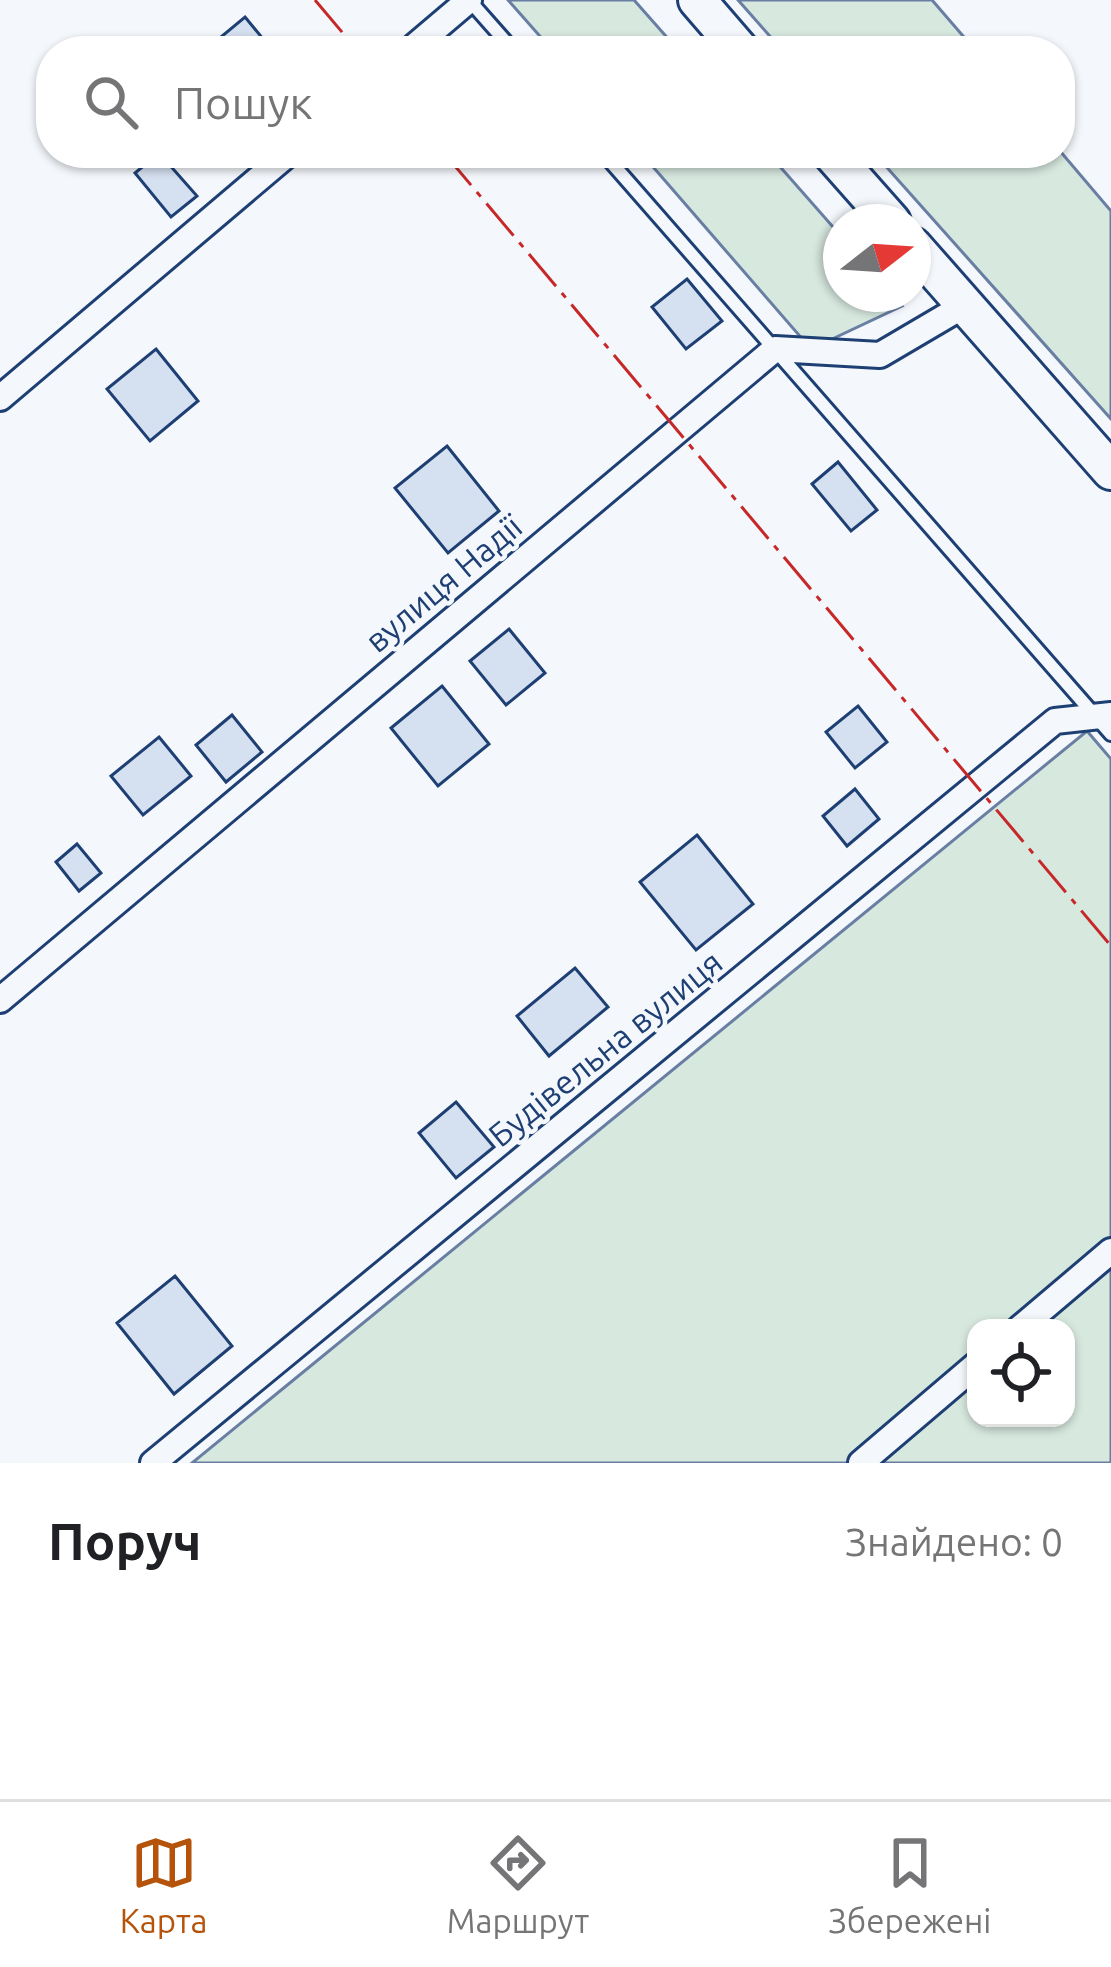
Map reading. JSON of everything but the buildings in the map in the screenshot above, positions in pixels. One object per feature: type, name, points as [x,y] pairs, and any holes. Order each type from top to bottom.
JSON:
[{"type":"main road","points":[[697,0],[728,36]]},
{"type":"main road","points":[[844,168],[876,204]]},
{"type":"main road","points":[[931,266],[1111,471]]},
{"type":"street","points":[[427,36],[469,0]]},
{"type":"street","points":[[0,398],[271,168]]},
{"type":"street","points":[[775,350],[880,355],[965,305]]},
{"type":"street","name":"вулиця Надії","points":[[0,1000],[775,350]]},
{"type":"street","name":"Будівельна вулиця","points":[[153,1463],[1054,721],[1106,722]]},
{"type":"street","points":[[1030,1319],[1111,1250]]},
{"type":"street","points":[[861,1463],[967,1373]]},
{"type":"lane","points":[[469,0],[501,36]]},
{"type":"lane","points":[[616,168],[1106,722]]},
{"type":"shaded area","points":[[508,0],[634,0],[666,36],[540,36]]},
{"type":"shaded area","points":[[738,0],[932,0],[963,36],[770,36]]},
{"type":"shaded area","points":[[654,168],[781,168],[823,216],[823,312],[889,312],[811,349]]},
{"type":"shaded area","points":[[887,168],[1074,168],[1111,211],[1111,419],[931,217],[931,204],[919,204]]},
{"type":"shaded area","points":[[1087,731],[1111,759],[1111,1463],[192,1463]]},
{"type":"power","points":[[315,0],[345,36]]},
{"type":"power","points":[[457,168],[1111,946]]}]
